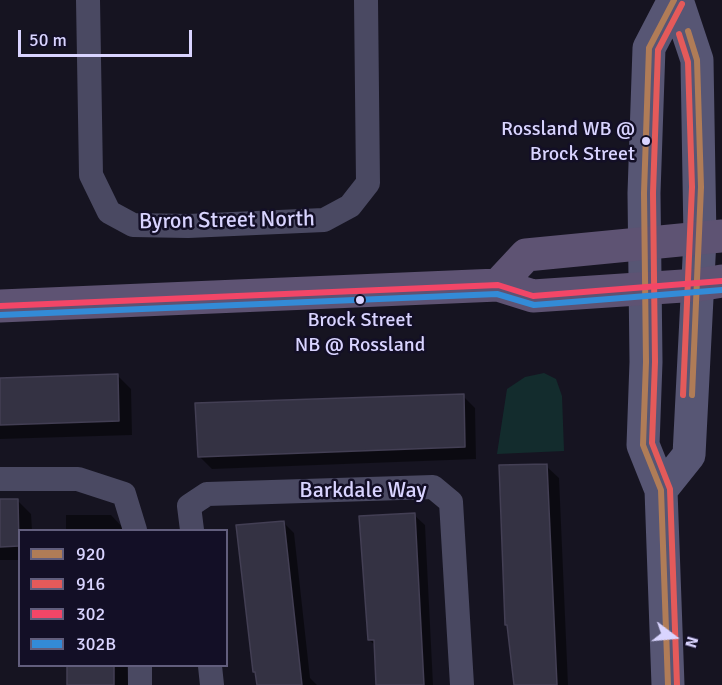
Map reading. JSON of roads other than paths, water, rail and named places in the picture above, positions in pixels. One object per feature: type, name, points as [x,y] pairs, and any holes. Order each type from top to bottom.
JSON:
[{"type":"main road","points":[[661,490],[689,455],[710,283],[711,238],[697,60],[676,0]]},
{"type":"main road","points":[[668,685],[661,490],[643,445],[646,362],[644,242],[649,48],[676,0]]},
{"type":"main road","points":[[498,285],[526,255],[644,242],[711,238]]},
{"type":"main road","points":[[0,306],[498,285],[533,297],[710,283]]},
{"type":"street","name":"Byron Street North","points":[[88,0],[91,175],[109,212],[134,225],[188,226],[324,220],[350,206],[368,183],[366,0]]},
{"type":"street","points":[[0,478],[78,479],[124,494],[134,529]]},
{"type":"street","name":"Barkdale Way","points":[[192,529],[189,506],[207,494],[433,487],[451,502],[462,685]]},
{"type":"street","points":[[140,667],[140,685]]},
{"type":"street","points":[[210,667],[212,685]]},
{"type":"place","name":"Rossland WB @ Brock Street","points":[[646,141]]},
{"type":"place","name":"Brock Street NB @ Rossland","points":[[360,300]]}]
